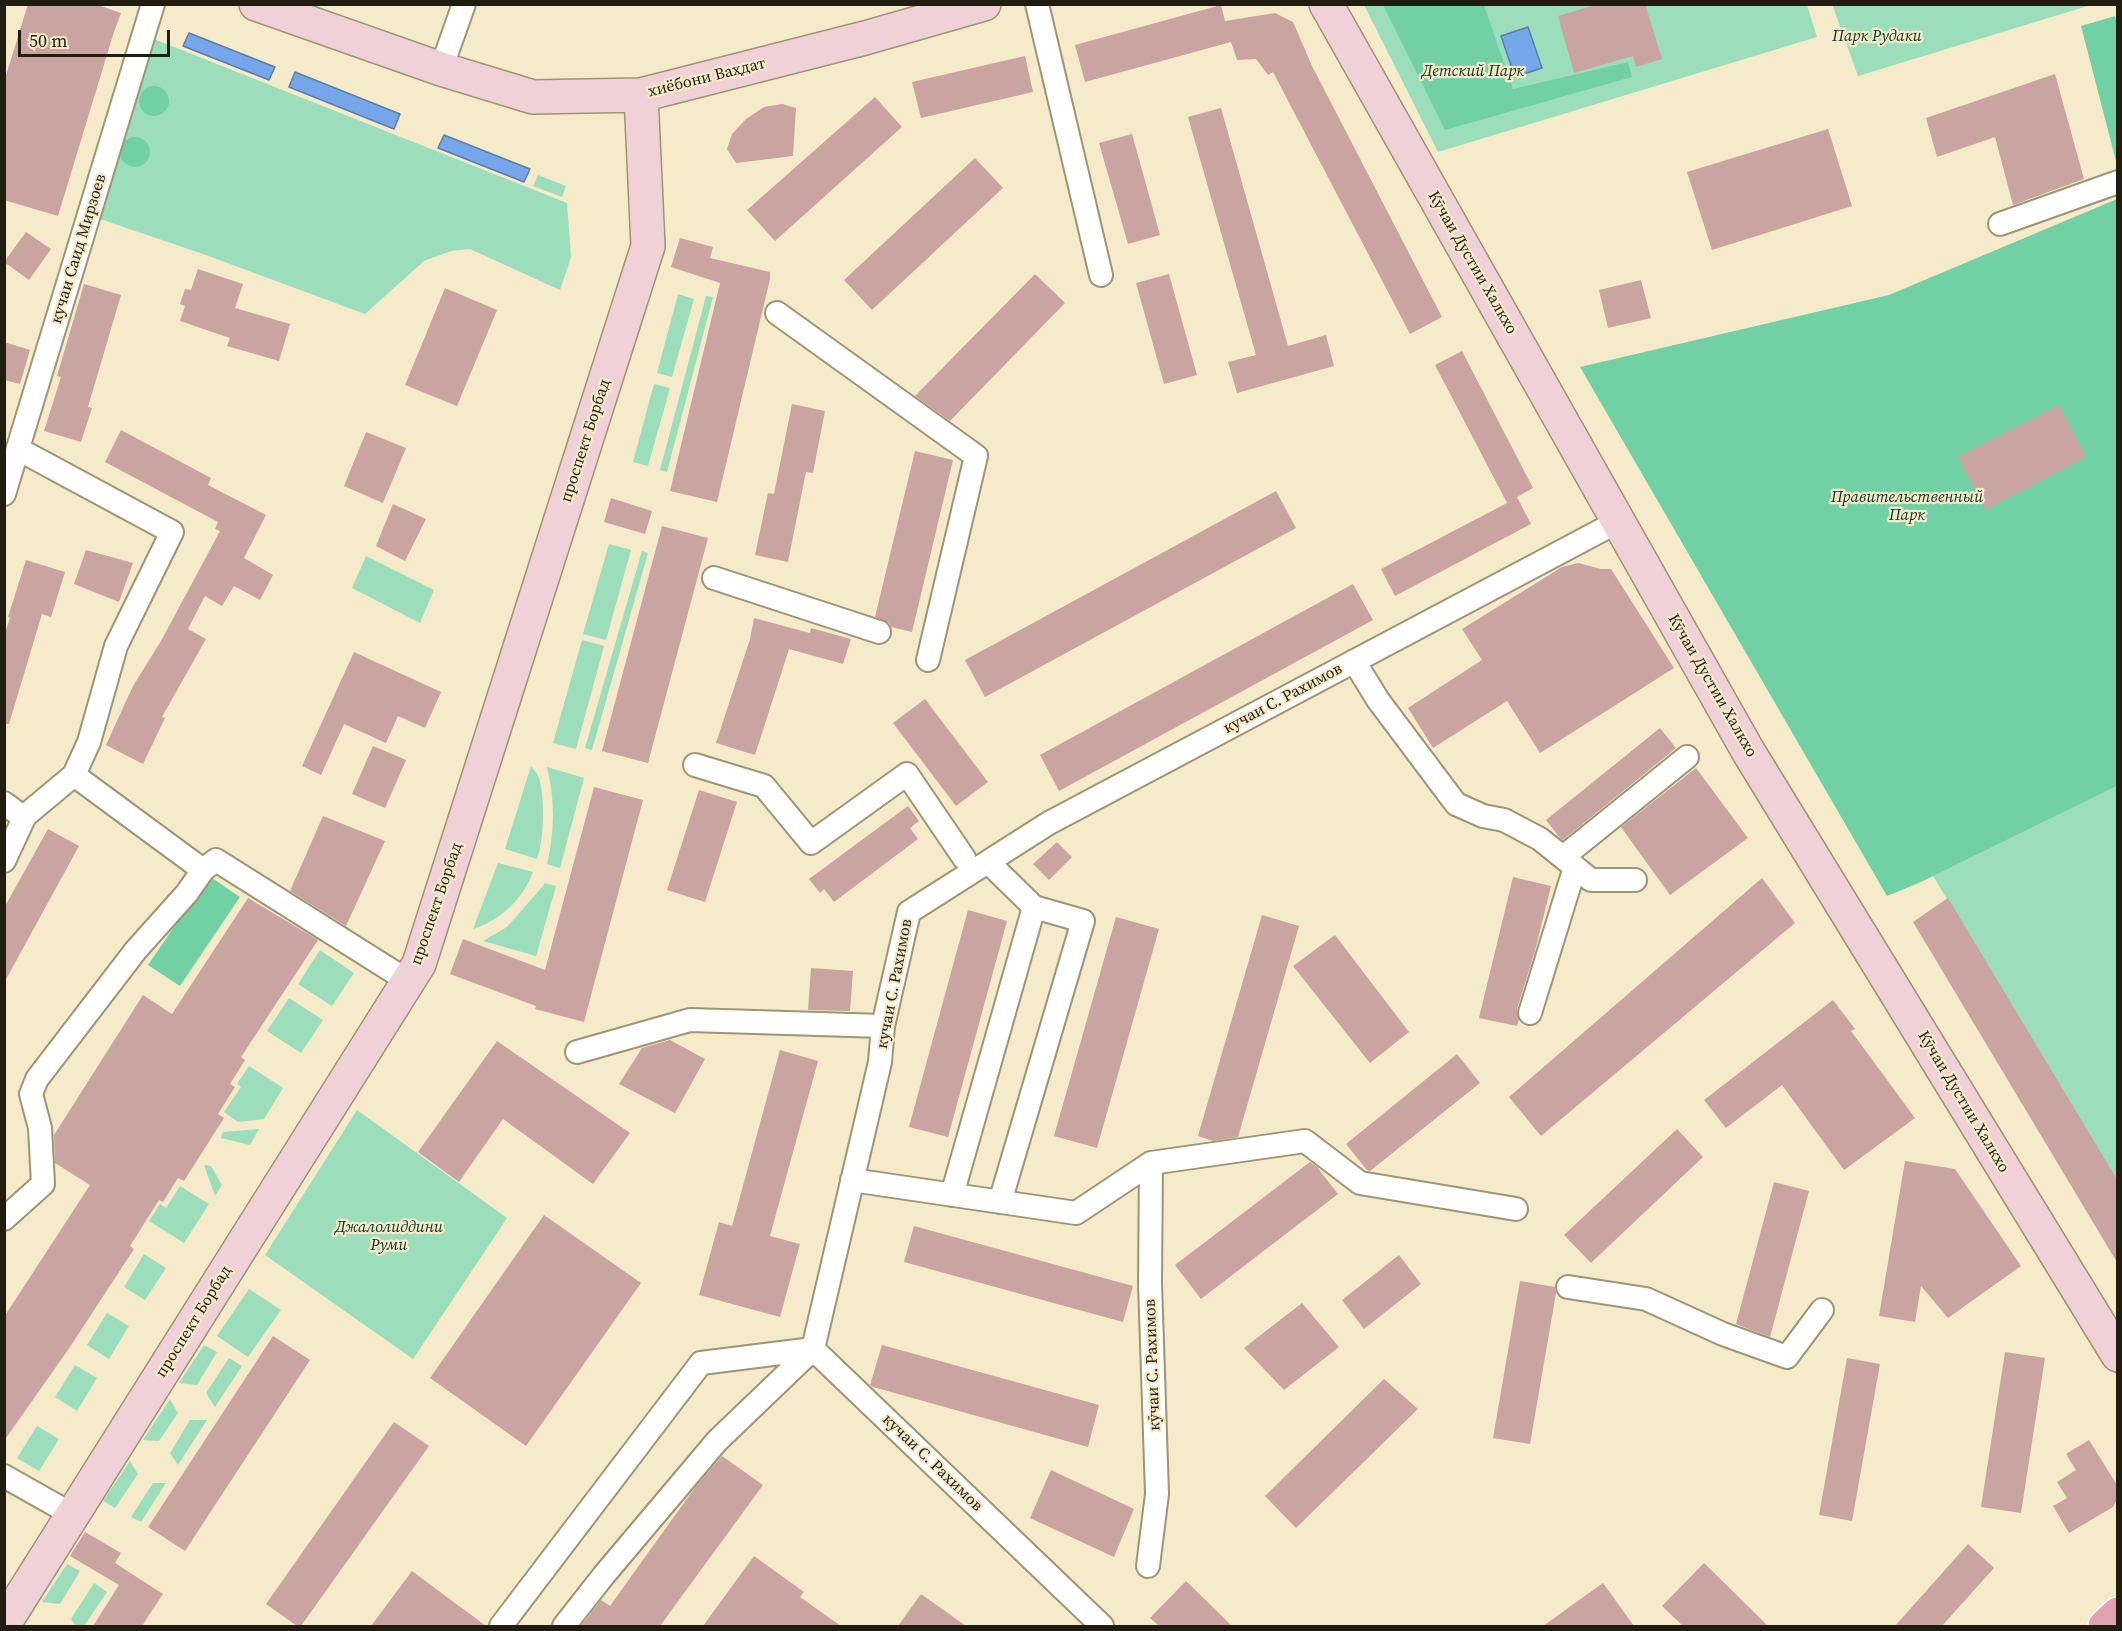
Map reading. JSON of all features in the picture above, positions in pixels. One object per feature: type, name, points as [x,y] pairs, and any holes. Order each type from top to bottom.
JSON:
[{"type":"main road","points":[[2105,1626],[2118,1614]]},
{"type":"street","name":"кучаи Саид Мирзоев","points":[[4,494],[153,4]]},
{"type":"street","name":"хиёбони Ваҳдат","points":[[256,4],[441,69],[533,97],[641,95],[865,38],[984,4]]},
{"type":"street","points":[[441,69],[464,4]]},
{"type":"street","points":[[1037,4],[1101,275]]},
{"type":"street","name":"Кӯчаи Дустии Халкхо","points":[[1326,4],[1754,760],[2118,1355]]},
{"type":"street","name":"проспект Борбад","points":[[4,1624],[419,964],[648,246],[641,95]]},
{"type":"street","points":[[2000,224],[2118,182]]},
{"type":"street","points":[[777,313],[976,456],[928,660]]},
{"type":"street","points":[[18,449],[172,532],[116,646],[88,742],[74,775],[26,814]]},
{"type":"street","name":"кучаи С. Рахимов","points":[[1102,1626],[813,1349],[880,1062],[883,1026],[909,912],[1049,823],[1618,521]]},
{"type":"street","points":[[714,578],[879,632]]},
{"type":"street","points":[[1354,662],[1378,700],[1456,804],[1483,816],[1504,820],[1540,838],[1592,880],[1635,880]]},
{"type":"street","points":[[1530,1013],[1569,862],[1687,758]]},
{"type":"street","points":[[695,765],[764,786],[811,843],[907,774],[964,858]]},
{"type":"street","points":[[74,775],[203,870]]},
{"type":"street","points":[[4,803],[24,818],[4,861]]},
{"type":"street","points":[[4,1219],[43,1185],[40,1128],[31,1094],[37,1079],[136,950],[187,893],[203,870],[216,860],[408,981]]},
{"type":"street","points":[[988,862],[1034,908],[1083,921],[1000,1202]]},
{"type":"street","points":[[952,1195],[1034,908]]},
{"type":"street","points":[[577,1052],[690,1020],[883,1026]]},
{"type":"street","points":[[852,1180],[1076,1213],[1151,1163],[1305,1141],[1360,1183],[1516,1209]]},
{"type":"street","name":"кӯчаи С. Рахимов","points":[[1148,1566],[1157,1494],[1150,1283],[1151,1163]]},
{"type":"street","points":[[1568,1287],[1646,1299],[1723,1334],[1787,1357],[1822,1310]]},
{"type":"street","points":[[501,1626],[701,1363],[813,1349]]},
{"type":"street","points":[[564,1626],[717,1441],[813,1349]]},
{"type":"street","points":[[4,1476],[73,1515]]},
{"type":"green space","name":"Парк Рудаки","points":[[1832,4],[2091,4],[2091,5],[1858,76]]},
{"type":"green space","name":"Детский Парк","points":[[1364,5],[1807,5],[1817,37],[1438,152]]},
{"type":"green space","points":[[1383,5],[1484,5],[1513,89],[1628,62],[1632,77],[1445,130]]},
{"type":"green space","points":[[2115,16],[2118,26],[2117,165],[2081,26]]},
{"type":"green space","points":[[144,35],[567,203],[571,257],[560,290],[470,249],[451,251],[424,261],[365,314],[203,254],[94,217]]},
{"type":"green space","points":[[154,86],[165,90],[169,101],[165,112],[154,116],[143,112],[139,101],[143,90]]},
{"type":"green space","points":[[135,137],[146,141],[150,152],[146,163],[135,167],[124,163],[120,152],[124,141]]},
{"type":"green space","points":[[538,175],[566,186],[562,197],[533,186]]},
{"type":"green space","name":"Правительственный Парк","points":[[2117,199],[2117,786],[1921,882],[1887,896],[1580,367],[1889,295]]},
{"type":"green space","points":[[678,294],[694,299],[672,377],[657,373]]},
{"type":"green space","points":[[706,296],[713,297],[667,472],[660,470]]},
{"type":"green space","points":[[654,384],[670,388],[648,466],[633,462]]},
{"type":"green space","points":[[609,544],[631,550],[606,640],[583,634]]},
{"type":"green space","points":[[642,551],[648,553],[592,750],[585,748]]},
{"type":"green space","points":[[366,556],[434,590],[420,623],[352,588]]},
{"type":"green space","points":[[582,640],[604,646],[576,749],[553,743]]},
{"type":"green space","points":[[531,766],[539,777],[543,800],[542,831],[537,859],[505,849]]},
{"type":"green space","points":[[547,767],[584,778],[560,868],[547,864],[552,840],[553,816],[552,791]]},
{"type":"green space","points":[[2117,786],[2117,1181],[1933,876]]},
{"type":"green space","points":[[498,863],[533,872],[529,882],[510,907],[493,920],[473,929]]},
{"type":"green space","points":[[209,876],[240,897],[180,986],[148,965]]},
{"type":"green space","points":[[544,883],[556,886],[536,956],[483,941],[507,927]]},
{"type":"green space","points":[[320,950],[354,973],[332,1006],[298,984]]},
{"type":"green space","points":[[289,998],[323,1020],[301,1053],[267,1031]]},
{"type":"green space","points":[[249,1066],[283,1088],[264,1119],[238,1122],[224,1112],[241,1087],[237,1084]]},
{"type":"green space","name":"Джалолиддини Руми","points":[[357,1110],[507,1218],[413,1359],[265,1255]]},
{"type":"green space","points":[[259,1129],[250,1145],[221,1138],[223,1132]]},
{"type":"green space","points":[[204,1165],[211,1166],[222,1185],[215,1196]]},
{"type":"green space","points":[[180,1186],[209,1204],[184,1243],[149,1221],[160,1204],[166,1208]]},
{"type":"green space","points":[[144,1254],[166,1268],[145,1300],[124,1287]]},
{"type":"green space","points":[[249,1289],[281,1310],[248,1357],[217,1336]]},
{"type":"green space","points":[[107,1313],[129,1326],[109,1359],[87,1345]]},
{"type":"green space","points":[[204,1345],[217,1352],[197,1385],[179,1383]]},
{"type":"green space","points":[[229,1358],[242,1366],[215,1407],[206,1393]]},
{"type":"green space","points":[[75,1365],[97,1378],[77,1411],[55,1397]]},
{"type":"green space","points":[[170,1399],[178,1413],[159,1441],[143,1440]]},
{"type":"green space","points":[[190,1420],[207,1420],[178,1465],[170,1453]]},
{"type":"green space","points":[[37,1426],[59,1439],[39,1471],[17,1458]]},
{"type":"green space","points":[[130,1461],[138,1474],[115,1508],[103,1501]]},
{"type":"green space","points":[[153,1483],[166,1483],[141,1522],[131,1517]]},
{"type":"green space","points":[[67,1564],[80,1571],[60,1604],[42,1602]]},
{"type":"green space","points":[[94,1583],[107,1592],[84,1626],[76,1626],[71,1619]]},
{"type":"water","points":[[1528,27],[1542,68],[1515,77],[1501,36]]},
{"type":"water","points":[[189,33],[275,67],[269,80],[183,46]]},
{"type":"water","points":[[295,72],[400,114],[394,129],[289,87]]},
{"type":"water","points":[[444,135],[530,169],[524,182],[438,148]]},
{"type":"building","points":[[28,4],[95,4],[121,13],[58,216],[4,200],[4,82]]},
{"type":"building","points":[[1598,4],[1645,4],[1662,59],[1636,67],[1633,56],[1574,73],[1558,16]]},
{"type":"building","points":[[1221,5],[1225,21],[1275,13],[1293,22],[1312,66],[1442,317],[1410,334],[1273,72],[1268,75],[1256,59],[1237,60],[1231,42],[1085,82],[1075,45]]},
{"type":"building","points":[[1025,56],[1033,92],[921,118],[912,82]]},
{"type":"building","points":[[2055,74],[2084,179],[2013,205],[1995,137],[1937,157],[1926,118]]},
{"type":"building","points":[[875,97],[902,127],[775,241],[747,210]]},
{"type":"building","points":[[782,104],[796,108],[793,156],[736,163],[727,149],[732,134],[746,119],[764,107]]},
{"type":"building","points":[[1221,108],[1288,346],[1326,335],[1334,366],[1237,393],[1228,362],[1256,355],[1188,117]]},
{"type":"building","points":[[1828,129],[1852,206],[1712,250],[1687,172]]},
{"type":"building","points":[[1132,134],[1160,235],[1128,244],[1099,143]]},
{"type":"building","points":[[975,158],[1003,188],[872,310],[844,280]]},
{"type":"building","points":[[26,232],[51,249],[29,280],[4,262]]},
{"type":"building","points":[[680,238],[713,247],[710,258],[770,272],[717,502],[670,491],[720,283],[671,267]]},
{"type":"building","points":[[198,269],[243,284],[235,308],[290,324],[279,361],[227,346],[230,338],[180,321],[185,306],[180,304],[185,289],[191,290]]},
{"type":"building","points":[[1035,274],[1065,303],[950,421],[915,396]]},
{"type":"building","points":[[1169,274],[1197,375],[1164,384],[1136,283]]},
{"type":"building","points":[[1641,280],[1651,318],[1608,328],[1599,290]]},
{"type":"building","points":[[84,284],[121,295],[88,407],[92,408],[81,442],[44,431],[61,377],[57,376]]},
{"type":"building","points":[[445,288],[497,310],[457,406],[405,385]]},
{"type":"building","points":[[4,342],[30,350],[20,384],[4,380]]},
{"type":"building","points":[[1462,351],[1533,488],[1517,497],[1531,524],[1395,596],[1381,569],[1507,503],[1435,365]]},
{"type":"building","points":[[792,404],[825,411],[813,473],[806,472],[788,562],[755,555],[768,493],[774,494]]},
{"type":"building","points":[[2059,405],[2086,457],[1986,510],[1958,457]]},
{"type":"building","points":[[121,430],[211,478],[208,485],[266,515],[244,558],[273,575],[260,600],[234,586],[222,606],[205,596],[188,629],[206,639],[162,717],[165,718],[143,764],[106,745],[133,686],[161,641],[220,531],[215,529],[218,522],[105,462]]},
{"type":"building","points":[[366,432],[406,448],[383,503],[344,486]]},
{"type":"building","points":[[915,451],[953,460],[912,632],[891,627],[889,623],[875,617]]},
{"type":"building","points":[[1276,491],[1296,528],[985,697],[965,660]]},
{"type":"building","points":[[611,498],[652,511],[645,534],[604,522]]},
{"type":"building","points":[[393,504],[426,519],[405,561],[376,546]]},
{"type":"building","points":[[662,526],[708,538],[648,763],[602,751]]},
{"type":"building","points":[[86,550],[133,563],[119,602],[74,584]]},
{"type":"building","points":[[26,560],[65,572],[51,617],[42,614],[9,724],[4,724],[4,636]]},
{"type":"building","points":[[1578,563],[1611,569],[1674,668],[1540,753],[1507,701],[1433,748],[1408,708],[1482,660],[1462,629],[1562,567]]},
{"type":"building","points":[[1353,584],[1373,620],[1059,791],[1040,755]]},
{"type":"building","points":[[754,618],[810,633],[811,628],[851,639],[843,664],[789,649],[755,755],[716,743],[750,639]]},
{"type":"building","points":[[354,652],[441,692],[425,728],[398,716],[386,743],[344,724],[321,775],[302,766]]},
{"type":"building","points":[[925,699],[988,782],[956,806],[893,723]]},
{"type":"building","points":[[1660,728],[1676,748],[1563,840],[1560,838],[1546,820]]},
{"type":"building","points":[[373,746],[406,760],[385,808],[352,794]]},
{"type":"building","points":[[1696,768],[1748,838],[1670,895],[1621,827]]},
{"type":"building","points":[[594,787],[643,800],[584,1022],[535,1009],[536,1006],[450,974],[463,939],[545,970]]},
{"type":"building","points":[[699,790],[737,802],[705,902],[667,890]]},
{"type":"building","points":[[908,806],[919,821],[910,828],[918,839],[834,902],[824,889],[820,893],[809,879]]},
{"type":"building","points":[[323,816],[385,841],[346,926],[290,891]]},
{"type":"building","points":[[48,829],[79,846],[4,983],[4,908]]},
{"type":"building","points":[[1057,842],[1072,857],[1049,880],[1033,864]]},
{"type":"building","points":[[1513,877],[1551,886],[1535,951],[1517,1009],[1519,1019],[1517,1026],[1479,1018]]},
{"type":"building","points":[[1762,878],[1795,923],[1541,1136],[1509,1097]]},
{"type":"building","points":[[248,898],[318,940],[241,1057],[245,1060],[230,1084],[235,1087],[218,1114],[224,1118],[184,1181],[178,1178],[163,1202],[159,1200],[130,1246],[134,1249],[70,1347],[4,1441],[4,1317],[90,1185],[55,1163],[54,1135],[143,995],[172,1014]]},
{"type":"building","points":[[1948,898],[2118,1181],[2118,1264],[1913,922]]},
{"type":"building","points":[[968,910],[1007,921],[948,1137],[909,1127]]},
{"type":"building","points":[[1262,915],[1299,926],[1238,1137],[1213,1141],[1198,1136]]},
{"type":"building","points":[[1116,917],[1159,929],[1097,1148],[1054,1136]]},
{"type":"building","points":[[1335,935],[1409,1032],[1370,1063],[1293,966]]},
{"type":"building","points":[[811,968],[853,971],[850,1011],[808,1010]]},
{"type":"building","points":[[1833,1000],[1855,1029],[1851,1031],[1915,1118],[1844,1170],[1782,1085],[1726,1128],[1704,1100]]},
{"type":"building","points":[[670,1040],[705,1059],[675,1113],[619,1084],[642,1048]]},
{"type":"building","points":[[497,1041],[630,1133],[593,1184],[503,1119],[459,1182],[418,1152]]},
{"type":"building","points":[[780,1050],[818,1061],[770,1236],[800,1244],[780,1317],[699,1295],[719,1222],[732,1226]]},
{"type":"building","points":[[1457,1054],[1480,1083],[1370,1171],[1367,1170],[1346,1144]]},
{"type":"building","points":[[1677,1129],[1703,1157],[1591,1263],[1564,1235]]},
{"type":"building","points":[[1905,1161],[1955,1169],[2021,1266],[1948,1318],[1921,1286],[1915,1322],[1879,1316]]},
{"type":"building","points":[[1310,1162],[1317,1167],[1338,1194],[1201,1299],[1175,1265]]},
{"type":"building","points":[[1774,1182],[1809,1191],[1770,1337],[1736,1324]]},
{"type":"building","points":[[544,1215],[641,1283],[526,1446],[430,1378]]},
{"type":"building","points":[[914,1226],[1133,1286],[1123,1322],[904,1262]]},
{"type":"building","points":[[1399,1255],[1421,1284],[1364,1329],[1342,1300]]},
{"type":"building","points":[[1520,1281],[1555,1287],[1556,1293],[1530,1444],[1493,1438]]},
{"type":"building","points":[[1302,1303],[1339,1347],[1284,1390],[1244,1348]]},
{"type":"building","points":[[273,1336],[310,1360],[185,1551],[148,1527]]},
{"type":"building","points":[[882,1345],[1099,1405],[1088,1447],[873,1387],[870,1385]]},
{"type":"building","points":[[2005,1352],[2045,1358],[2021,1513],[1981,1507]]},
{"type":"building","points":[[1847,1358],[1880,1364],[1852,1521],[1819,1515]]},
{"type":"building","points":[[1384,1379],[1418,1409],[1296,1528],[1265,1496]]},
{"type":"building","points":[[394,1422],[429,1446],[301,1626],[297,1626],[266,1604]]},
{"type":"building","points":[[2089,1440],[2117,1485],[2118,1498],[2113,1507],[2069,1533],[2053,1506],[2067,1498],[2057,1482],[2076,1470],[2066,1454]]},
{"type":"building","points":[[722,1456],[763,1485],[660,1626],[581,1626],[601,1600],[610,1606],[696,1486]]},
{"type":"building","points":[[1051,1470],[1134,1509],[1114,1557],[1030,1518]]},
{"type":"building","points":[[85,1532],[121,1553],[115,1563],[163,1594],[142,1626],[93,1626],[119,1585],[70,1556]]},
{"type":"building","points":[[1968,1544],[1994,1568],[1942,1626],[1895,1626]]},
{"type":"building","points":[[754,1556],[804,1592],[800,1597],[841,1626],[703,1626]]},
{"type":"building","points":[[1704,1563],[1768,1626],[1683,1626],[1662,1606]]},
{"type":"building","points":[[412,1571],[486,1626],[371,1626]]},
{"type":"building","points":[[1186,1581],[1232,1626],[1159,1626],[1150,1618]]},
{"type":"building","points":[[1603,1583],[1634,1626],[1543,1626]]},
{"type":"building","points":[[921,1594],[966,1626],[898,1626]]}]
